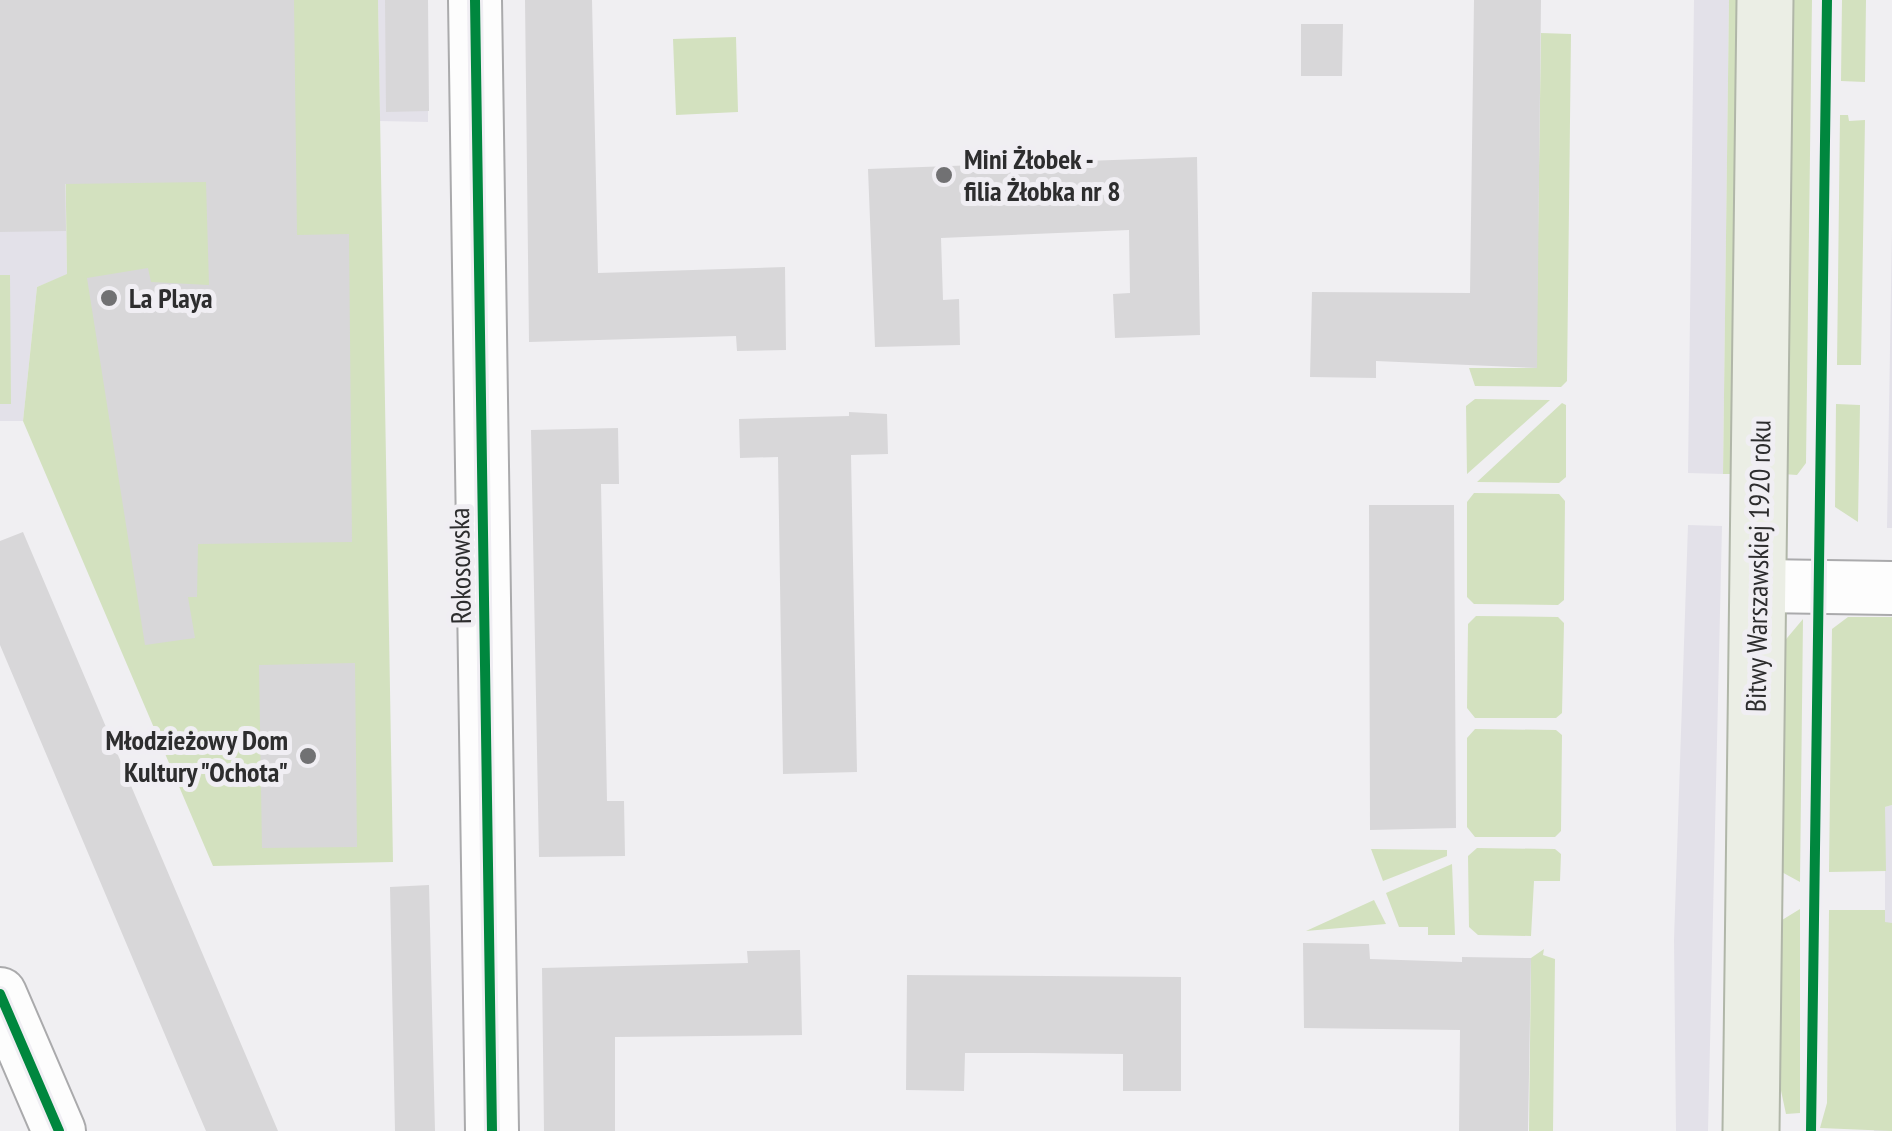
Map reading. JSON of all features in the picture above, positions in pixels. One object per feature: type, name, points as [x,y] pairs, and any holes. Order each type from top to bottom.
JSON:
[{"type":"main road","name":"Bitwy Warszawskiej 1920 roku","points":[[1751,1131],[1765,0]]},
{"type":"street","name":"Rokosowska","points":[[476,0],[492,1131]]},
{"type":"street","points":[[1757,586],[1881,588]]},
{"type":"street","points":[[0,994],[60,1131]]},
{"type":"shaded area","points":[[0,0],[63,0],[67,275],[37,287],[23,421],[0,421]]},
{"type":"shaded area","points":[[378,0],[428,0],[428,122],[380,121]]},
{"type":"shaded area","points":[[1694,0],[1729,0],[1723,474],[1688,473]]},
{"type":"shaded area","points":[[1892,229],[1892,528],[1887,528]]},
{"type":"shaded area","points":[[1688,525],[1722,526],[1708,1131],[1676,1131],[1674,940]]},
{"type":"shaded area","points":[[1892,805],[1892,1131],[1874,1131],[1885,922],[1885,807]]},
{"type":"green space","points":[[63,0],[378,0],[393,862],[213,866],[23,421],[37,287],[67,274]]},
{"type":"green space","points":[[1729,0],[1743,0],[1738,474],[1723,474]]},
{"type":"green space","points":[[1788,0],[1812,0],[1806,463],[1797,475],[1783,474]]},
{"type":"green space","points":[[1842,0],[1866,0],[1865,82],[1841,81]]},
{"type":"green space","points":[[1541,33],[1571,34],[1567,381],[1561,387],[1475,386],[1469,368],[1536,368]]},
{"type":"green space","points":[[736,37],[738,112],[676,115],[673,39]]},
{"type":"green space","points":[[1840,115],[1848,115],[1849,121],[1865,120],[1861,365],[1837,365]]},
{"type":"green space","points":[[0,275],[10,275],[11,404],[0,404]]},
{"type":"green space","points":[[1475,399],[1550,400],[1467,474],[1466,406]]},
{"type":"green space","points":[[1562,403],[1566,405],[1566,477],[1559,483],[1477,482]]},
{"type":"green space","points":[[1836,404],[1860,405],[1858,522],[1835,507]]},
{"type":"green space","points":[[1474,493],[1559,494],[1565,501],[1564,600],[1558,605],[1474,604],[1467,597],[1467,502]]},
{"type":"green space","points":[[1476,616],[1558,617],[1564,623],[1562,713],[1556,718],[1475,718],[1467,708],[1468,624]]},
{"type":"green space","points":[[1848,617],[1892,617],[1892,805],[1885,807],[1886,871],[1829,872],[1832,629]]},
{"type":"green space","points":[[1803,619],[1800,882],[1778,870],[1782,644]]},
{"type":"green space","points":[[1475,729],[1556,730],[1562,735],[1561,831],[1555,837],[1475,837],[1467,827],[1467,738]]},
{"type":"green space","points":[[1477,848],[1555,849],[1561,854],[1560,881],[1534,881],[1531,936],[1478,935],[1469,927],[1468,856]]},
{"type":"green space","points":[[1371,849],[1447,850],[1447,856],[1383,881]]},
{"type":"green space","points":[[1452,864],[1455,935],[1428,935],[1428,927],[1399,927],[1386,893]]},
{"type":"green space","points":[[1374,900],[1386,924],[1306,931]]},
{"type":"green space","points":[[1800,909],[1800,1113],[1786,1114],[1777,1072],[1777,923]]},
{"type":"green space","points":[[1829,910],[1885,910],[1885,922],[1892,923],[1892,1131],[1820,1128],[1827,1103]]},
{"type":"green space","points":[[1544,949],[1543,955],[1555,959],[1553,1131],[1529,1131],[1531,958]]},
{"type":"building","points":[[0,0],[294,0],[297,235],[349,234],[352,542],[198,544],[197,597],[188,597],[195,638],[145,645],[87,278],[148,268],[151,282],[209,285],[206,182],[65,184],[66,231],[0,232]]},
{"type":"building","points":[[385,0],[428,0],[429,111],[386,112]]},
{"type":"building","points":[[525,0],[592,0],[598,273],[785,267],[786,350],[737,351],[736,336],[529,342]]},
{"type":"building","points":[[1474,0],[1541,0],[1537,368],[1376,361],[1376,378],[1310,377],[1312,292],[1470,293]]},
{"type":"building","points":[[1301,24],[1343,24],[1342,76],[1301,76]]},
{"type":"building","points":[[1197,157],[1200,335],[1115,338],[1113,294],[1130,293],[1129,230],[941,238],[943,300],[959,299],[960,345],[875,347],[868,169]]},
{"type":"building","points":[[849,412],[887,414],[888,454],[851,455],[857,772],[783,774],[778,457],[740,458],[739,419],[849,416]]},
{"type":"building","points":[[618,428],[619,484],[601,484],[607,801],[624,801],[625,856],[539,857],[531,430]]},
{"type":"building","points":[[1369,505],[1454,505],[1456,828],[1370,830]]},
{"type":"building","points":[[23,532],[278,1131],[206,1131],[179,1068],[0,645],[0,541]]},
{"type":"building","name":"Młodzieżowy Dom Kultury \"Ochota\"","points":[[355,663],[357,847],[262,848],[259,665]]},
{"type":"building","points":[[429,885],[435,1131],[395,1131],[390,887]]},
{"type":"building","points":[[1303,943],[1369,944],[1370,959],[1462,962],[1462,957],[1531,958],[1528,1131],[1459,1131],[1460,1030],[1304,1028]]},
{"type":"building","points":[[800,950],[802,1035],[615,1037],[615,1131],[544,1131],[542,968],[748,963],[747,951]]},
{"type":"building","points":[[907,975],[1181,977],[1181,1091],[1123,1091],[1123,1054],[1032,1053],[965,1053],[964,1091],[906,1090]]},
{"type":"cycle path","points":[[475,0],[492,1131]]},
{"type":"cycle path","points":[[1811,1131],[1827,0]]},
{"type":"cycle path","points":[[0,994],[59,1131]]},
{"type":"place","name":"Mini Żłobek - filia Żłobka nr 8","points":[[944,175]]},
{"type":"place","name":"La Playa","points":[[109,298]]},
{"type":"place","name":"Młodzieżowy Dom Kultury \"Ochota\"","points":[[308,756]]}]
